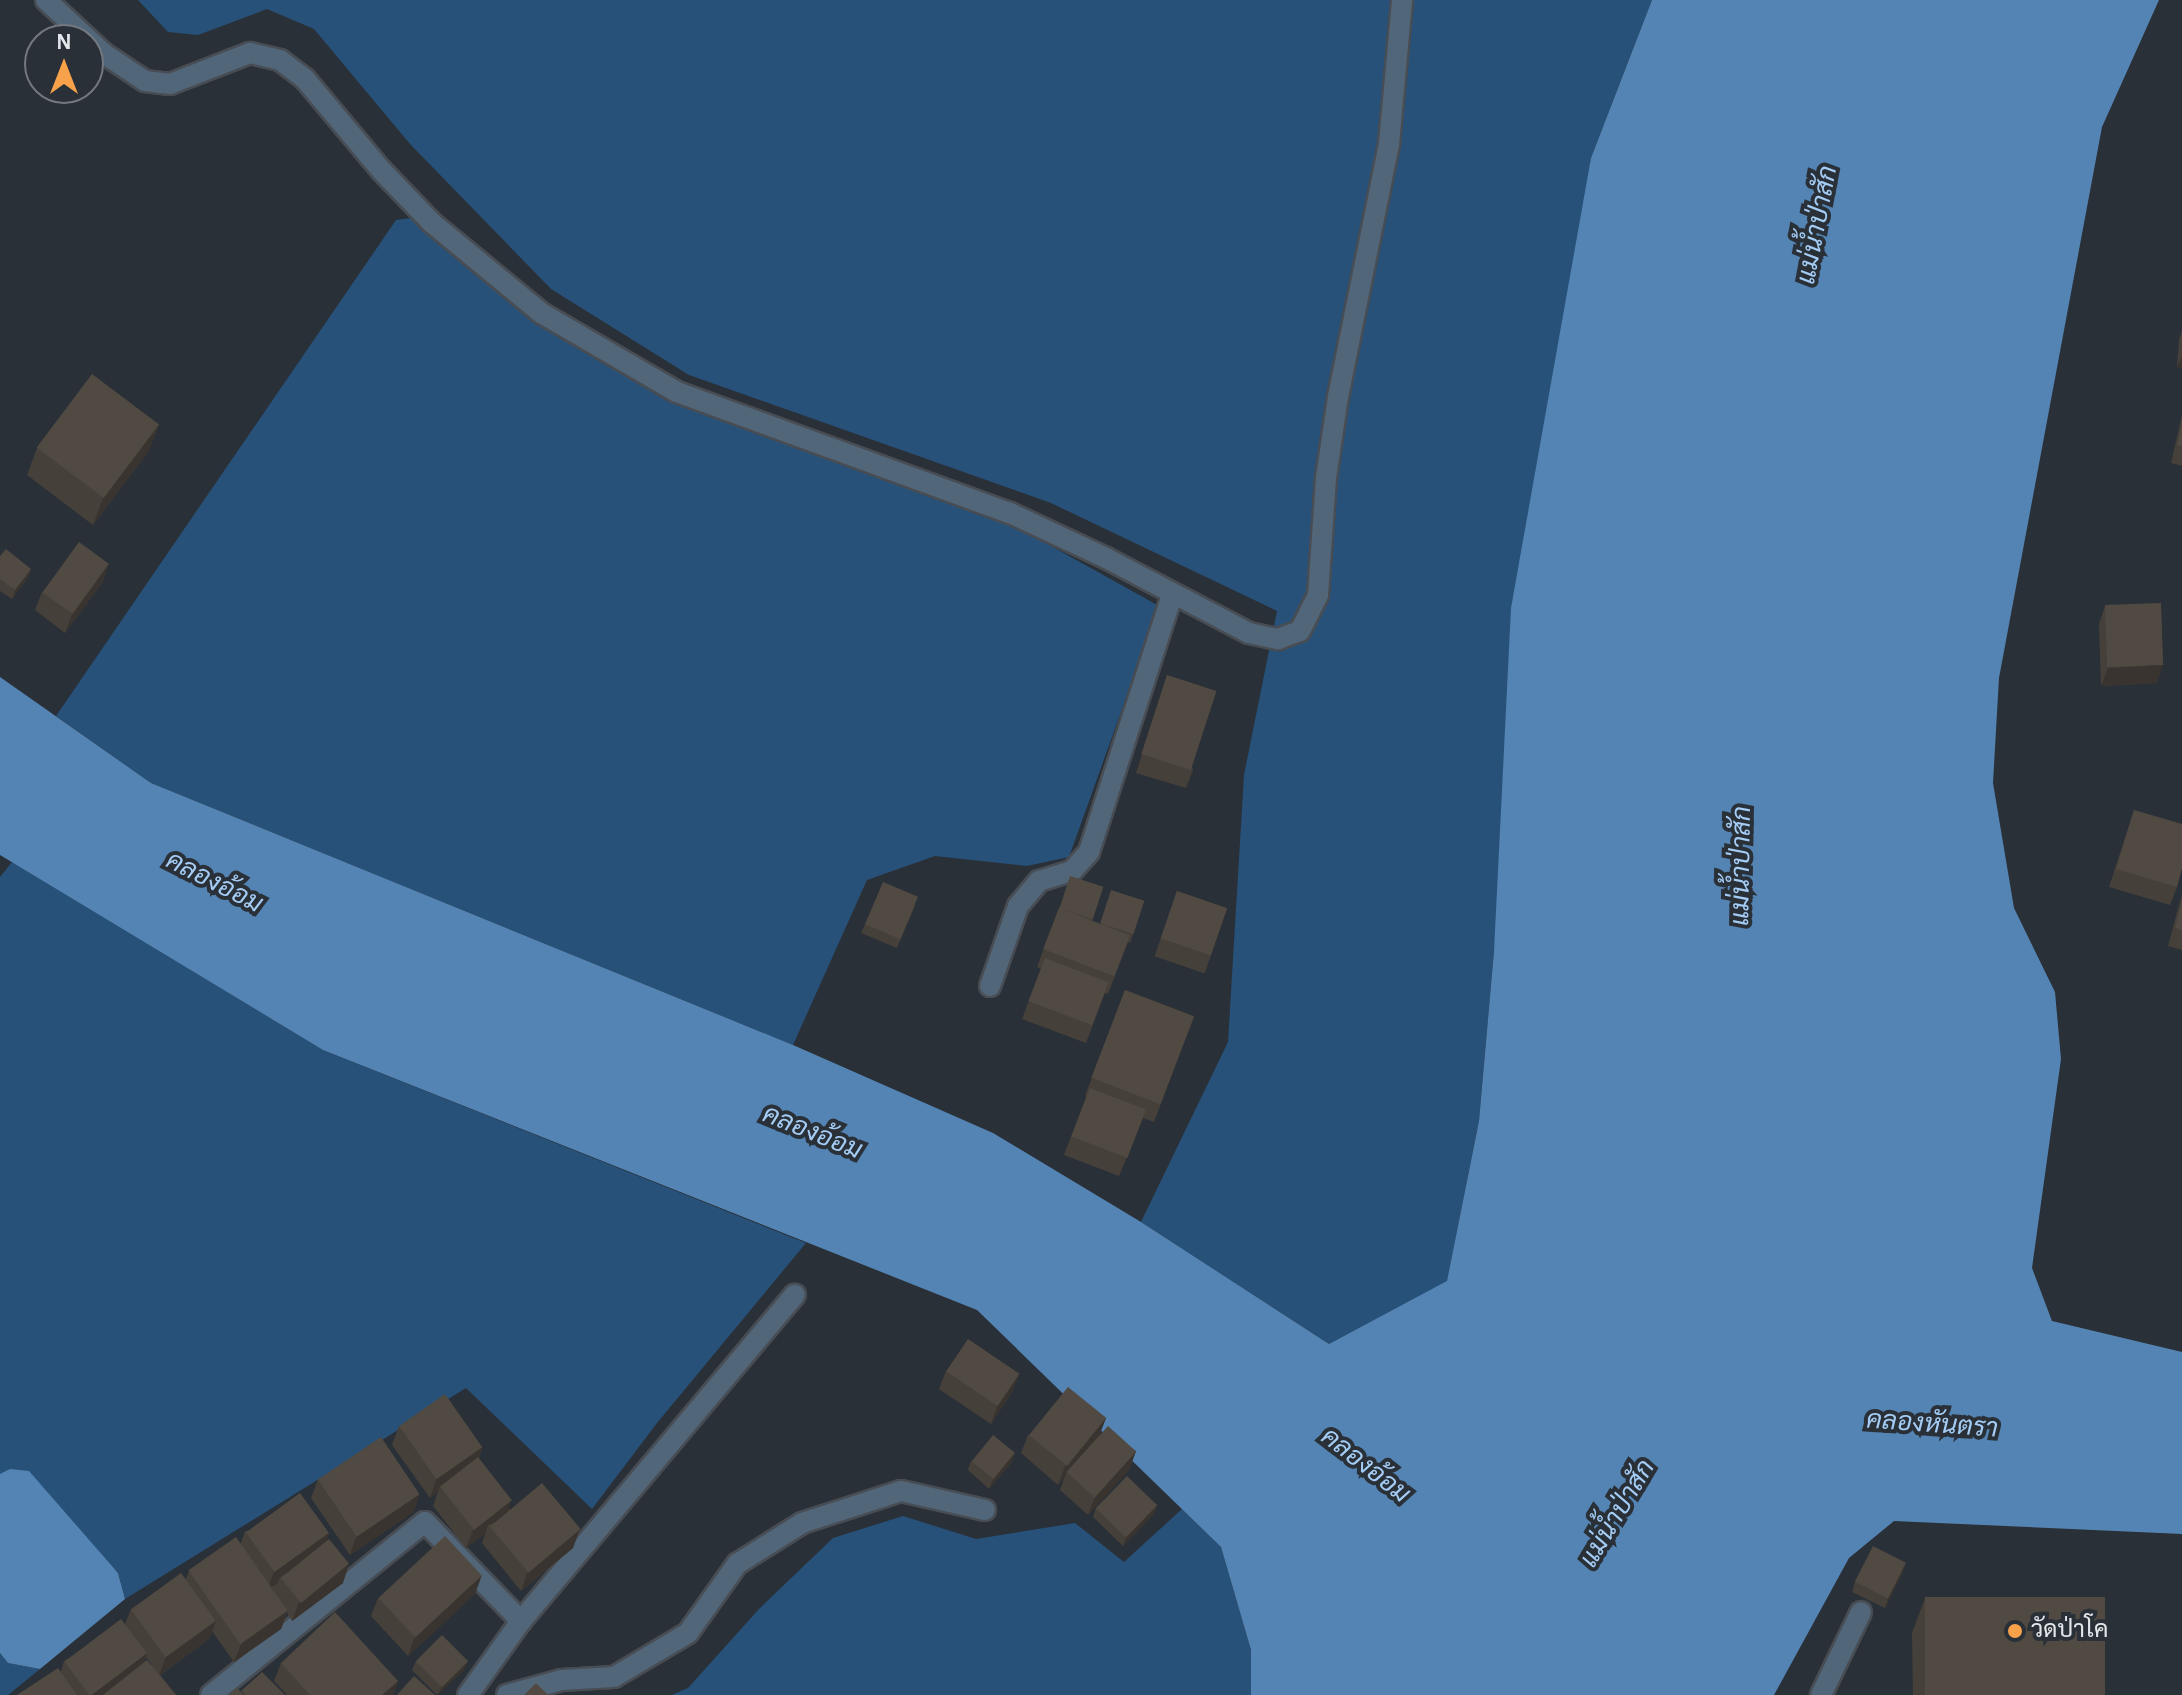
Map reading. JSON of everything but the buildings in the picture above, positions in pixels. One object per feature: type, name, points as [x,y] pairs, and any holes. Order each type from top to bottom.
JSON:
[{"type":"street","points":[[46,0],[103,53],[145,81],[170,84],[250,53],[280,60],[305,79],[382,171],[432,223],[541,313],[677,392],[1010,513],[1106,558],[1249,633],[1278,639],[1300,631],[1318,595],[1330,451],[1389,144],[1402,0]]},
{"type":"street","points":[[990,986],[1018,906],[1039,881],[1072,871],[1089,852],[1172,595]]},
{"type":"street","points":[[468,1695],[521,1621],[795,1295]]},
{"type":"street","points":[[507,1695],[561,1680],[614,1677],[688,1633],[737,1564],[802,1523],[901,1491],[985,1510]]},
{"type":"street","points":[[211,1695],[421,1516],[521,1621]]},
{"type":"street","points":[[1821,1695],[1861,1612]]},
{"type":"shaded area","points":[[138,0],[1652,0],[1591,158],[1494,951],[1479,1121],[1447,1282],[1329,1344],[1141,1222],[1228,1042],[1244,775],[1277,611],[1051,503],[689,375],[551,289],[410,144],[314,29],[267,9],[198,35],[168,32]]},
{"type":"shaded area","points":[[419,217],[531,313],[667,401],[1026,532],[1159,606],[1069,857],[1027,866],[935,856],[867,880],[793,1045],[151,783],[56,716],[396,220]]},
{"type":"shaded area","points":[[12,862],[323,1050],[806,1243],[657,1423],[592,1509],[466,1388],[125,1599],[118,1572],[0,1474],[0,877]]},
{"type":"shaded area","points":[[1182,1509],[1221,1547],[1251,1650],[1251,1695],[672,1695],[688,1688],[759,1609],[833,1538],[903,1516],[976,1539],[1075,1523],[1124,1562]]},
{"type":"shaded area","points":[[0,1653],[8,1663],[40,1669],[8,1695],[0,1695]]},
{"type":"water","points":[[1652,0],[2159,0],[2102,127],[1999,678],[1993,783],[2014,908],[2055,992],[2061,1059],[2032,1268],[2052,1321],[2182,1352],[2182,1534],[1894,1521],[1849,1558],[1774,1695],[1251,1695],[1251,1650],[1221,1547],[977,1310],[323,1050],[0,855],[0,677],[151,783],[793,1045],[993,1133],[1141,1222],[1329,1344],[1447,1281],[1479,1121],[1494,951],[1511,608],[1591,158]]},
{"type":"water","points":[[10,1469],[29,1471],[118,1573],[125,1599],[40,1669],[8,1663],[0,1653],[0,1474]]},
{"type":"place","name":"วัดป่าโค","points":[[2015,1631]]},
{"type":"water label","name":"แม่น้ำป่าสัก","points":[[1818,225]]},
{"type":"water label","name":"แม่น้ำป่าสัก","points":[[1742,866]]},
{"type":"water label","name":"คลองอ้อม","points":[[214,883]]},
{"type":"water label","name":"คลองอ้อม","points":[[812,1133]]},
{"type":"water label","name":"คลองหันตรา","points":[[1932,1425]]},
{"type":"water label","name":"คลองอ้อม","points":[[1365,1466]]},
{"type":"water label","name":"แม่น้ำป่าสัก","points":[[1618,1514]]}]
